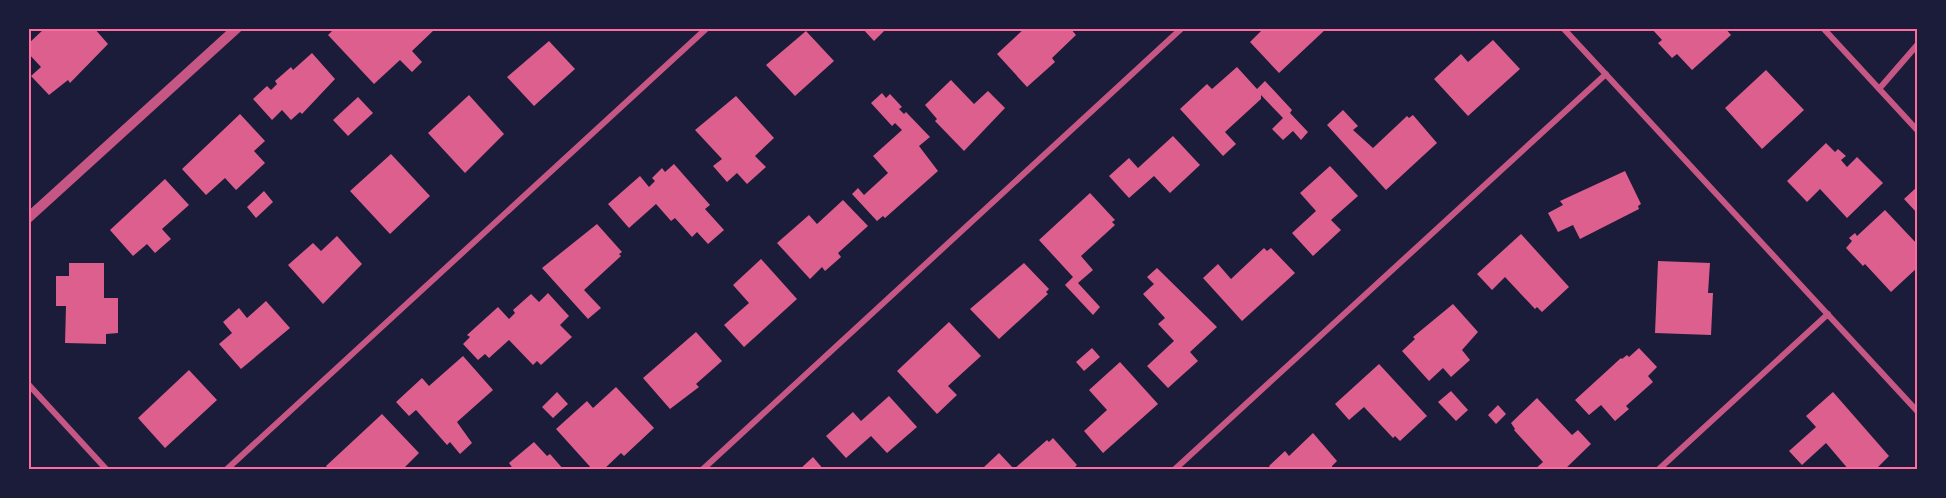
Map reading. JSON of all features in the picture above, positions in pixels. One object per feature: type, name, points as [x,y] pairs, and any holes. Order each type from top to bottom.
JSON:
[{"type":"street","points":[[28,218],[237,28]]},
{"type":"street","points":[[226,470],[707,28]]},
{"type":"street","points":[[702,470],[1182,28]]},
{"type":"street","points":[[1563,28],[1917,412]]},
{"type":"street","points":[[1823,28],[1917,131]]},
{"type":"street","points":[[1879,89],[1917,44]]},
{"type":"street","points":[[1174,470],[1606,74]]},
{"type":"street","points":[[1658,470],[1828,314]]},
{"type":"street","points":[[28,384],[107,470]]},
{"type":"building","points":[[45,28],[94,28],[108,44],[70,83],[68,80],[49,95],[31,76],[41,67],[28,53],[28,44]]},
{"type":"building","points":[[335,28],[432,28],[434,30],[412,51],[422,62],[412,72],[400,60],[374,84],[328,35]]},
{"type":"building","points":[[862,28],[887,28],[874,41]]},
{"type":"building","points":[[1025,28],[1070,28],[1076,35],[1052,58],[1055,62],[1027,87],[997,54]]},
{"type":"building","points":[[1264,28],[1327,28],[1279,73],[1250,42]]},
{"type":"building","points":[[1651,28],[1725,28],[1731,35],[1692,70],[1677,54],[1672,58],[1658,43],[1662,40]]},
{"type":"building","points":[[806,31],[834,61],[795,96],[766,65]]},
{"type":"building","points":[[1493,40],[1520,69],[1468,116],[1434,79],[1461,54],[1468,62]]},
{"type":"building","points":[[549,41],[575,69],[534,106],[507,77]]},
{"type":"building","points":[[312,53],[335,79],[302,114],[300,112],[291,120],[282,110],[272,120],[253,99],[267,86],[271,90],[277,84],[275,81],[291,67],[293,70]]},
{"type":"building","points":[[1237,67],[1257,89],[1265,81],[1292,110],[1290,113],[1308,132],[1301,140],[1293,131],[1283,140],[1272,129],[1283,118],[1261,95],[1261,99],[1225,132],[1236,144],[1223,156],[1180,109],[1207,84],[1212,89]]},
{"type":"building","points":[[1766,70],[1804,110],[1762,149],[1725,108]]},
{"type":"building","points":[[951,80],[974,104],[988,91],[1005,108],[964,151],[935,121],[937,119],[925,105]]},
{"type":"building","points":[[882,93],[886,98],[890,94],[902,107],[899,109],[904,114],[906,112],[930,137],[919,146],[938,171],[885,218],[883,216],[877,221],[852,194],[858,188],[864,195],[888,173],[873,156],[902,130],[895,123],[892,126],[871,103]]},
{"type":"building","points":[[469,95],[504,134],[465,173],[428,133]]},
{"type":"building","points":[[736,96],[774,138],[755,156],[766,167],[747,184],[737,173],[727,182],[713,166],[722,159],[695,130]]},
{"type":"building","points":[[358,97],[373,113],[348,136],[333,120]]},
{"type":"building","points":[[1343,110],[1358,126],[1353,130],[1373,148],[1407,116],[1409,118],[1413,115],[1437,143],[1386,190],[1327,125]]},
{"type":"building","points":[[240,114],[265,141],[254,151],[265,163],[236,190],[225,178],[206,195],[182,169]]},
{"type":"building","points":[[1173,136],[1200,165],[1170,193],[1154,176],[1129,198],[1109,176],[1129,158],[1138,168]]},
{"type":"building","points":[[1826,143],[1835,152],[1838,149],[1846,156],[1841,160],[1847,167],[1857,157],[1883,183],[1847,218],[1820,189],[1807,202],[1787,181]]},
{"type":"building","points":[[391,154],[430,196],[390,234],[350,191]]},
{"type":"building","points":[[674,164],[710,205],[705,209],[724,230],[708,244],[697,232],[692,237],[675,218],[671,221],[656,204],[629,228],[608,204],[640,176],[649,187],[655,181],[652,178],[662,168],[665,172]]},
{"type":"building","points":[[1330,166],[1358,196],[1331,220],[1341,230],[1313,256],[1292,233],[1316,211],[1300,193]]},
{"type":"building","points":[[1625,171],[1641,204],[1638,206],[1639,209],[1580,239],[1573,225],[1558,232],[1548,213],[1563,205],[1560,201]]},
{"type":"building","points":[[165,179],[189,205],[162,229],[171,239],[155,253],[147,244],[133,256],[110,230]]},
{"type":"building","points":[[1918,186],[1918,214],[1904,199]]},
{"type":"building","points":[[264,191],[273,202],[256,218],[247,207]]},
{"type":"building","points":[[1090,193],[1115,220],[1112,222],[1115,225],[1081,256],[1093,270],[1078,283],[1100,307],[1093,315],[1065,285],[1073,277],[1039,240]]},
{"type":"building","points":[[843,200],[868,226],[838,253],[841,257],[825,271],[822,267],[810,279],[777,243],[809,215],[817,224]]},
{"type":"building","points":[[1885,210],[1918,245],[1918,267],[1891,292],[1865,264],[1863,266],[1846,248],[1852,241],[1849,238],[1855,233],[1857,236]]},
{"type":"building","points":[[597,224],[622,252],[619,254],[621,256],[584,290],[601,308],[588,319],[542,268]]},
{"type":"building","points":[[1521,234],[1569,287],[1542,312],[1537,307],[1535,309],[1505,277],[1492,290],[1477,274]]},
{"type":"building","points":[[337,236],[362,264],[323,304],[288,265],[313,243],[321,251]]},
{"type":"building","points":[[1264,248],[1267,251],[1271,248],[1295,273],[1242,321],[1203,278],[1218,264],[1231,279]]},
{"type":"building","points":[[761,259],[797,299],[744,347],[724,325],[749,303],[733,285]]},
{"type":"building","points":[[1658,261],[1710,263],[1708,293],[1713,293],[1711,335],[1655,333]]},
{"type":"building","points":[[69,263],[104,263],[104,298],[118,298],[118,333],[106,334],[106,344],[65,343],[66,306],[56,306],[56,276],[69,276]]},
{"type":"building","points":[[1024,263],[1049,289],[1046,292],[1048,294],[999,339],[970,309]]},
{"type":"building","points":[[1157,268],[1217,327],[1190,352],[1198,361],[1168,388],[1147,366],[1174,341],[1158,324],[1165,318],[1143,294],[1154,284],[1147,277]]},
{"type":"building","points":[[548,293],[569,316],[560,325],[572,337],[541,365],[537,361],[533,365],[509,340],[489,358],[485,354],[478,360],[463,344],[470,337],[467,335],[498,307],[509,319],[515,313],[513,310],[531,294],[539,302]]},
{"type":"building","points":[[266,301],[290,328],[241,369],[219,344],[232,333],[223,322],[239,308],[247,318]]},
{"type":"building","points":[[1453,304],[1478,332],[1462,350],[1470,360],[1451,377],[1443,368],[1429,381],[1402,351],[1415,339],[1413,337]]},
{"type":"building","points":[[949,322],[981,356],[948,386],[957,395],[937,414],[897,371]]},
{"type":"building","points":[[696,332],[722,361],[696,384],[699,387],[670,409],[643,378]]},
{"type":"building","points":[[1092,348],[1100,357],[1084,371],[1076,362]]},
{"type":"building","points":[[1639,348],[1657,367],[1648,376],[1653,382],[1626,406],[1629,409],[1615,421],[1601,405],[1589,415],[1575,400],[1621,358],[1627,355],[1629,357]]},
{"type":"building","points":[[463,356],[493,390],[457,422],[472,443],[460,454],[450,442],[447,445],[416,410],[409,416],[396,402],[422,378],[429,386]]},
{"type":"building","points":[[1120,362],[1158,404],[1103,453],[1084,431],[1107,410],[1089,390]]},
{"type":"building","points":[[1379,364],[1427,416],[1400,441],[1395,436],[1393,438],[1364,407],[1349,420],[1335,404]]},
{"type":"building","points":[[189,370],[217,400],[165,448],[138,418]]},
{"type":"building","points":[[616,387],[654,428],[624,456],[621,453],[603,470],[593,470],[556,429],[587,401],[593,408]]},
{"type":"building","points":[[1451,391],[1468,410],[1456,421],[1438,402]]},
{"type":"building","points":[[557,392],[568,404],[553,418],[542,407]]},
{"type":"building","points":[[1833,392],[1889,456],[1875,470],[1849,470],[1826,443],[1802,465],[1789,451],[1816,427],[1806,416]]},
{"type":"building","points":[[889,396],[917,427],[887,453],[871,436],[846,458],[826,436],[853,412],[861,421]]},
{"type":"building","points":[[1537,398],[1572,435],[1578,430],[1591,444],[1564,470],[1534,470],[1543,462],[1514,430],[1511,423]]},
{"type":"building","points":[[1498,405],[1506,414],[1496,424],[1488,415]]},
{"type":"building","points":[[382,414],[419,453],[402,470],[329,470],[326,466]]},
{"type":"building","points":[[1313,433],[1337,461],[1332,466],[1332,470],[1272,470],[1269,466],[1285,451],[1289,456]]},
{"type":"building","points":[[1053,438],[1077,465],[1072,470],[986,470],[984,467],[999,453],[1014,469],[1047,440],[1049,442]]},
{"type":"building","points":[[534,442],[547,456],[550,454],[564,470],[514,470],[509,463]]},
{"type":"building","points":[[813,457],[824,470],[799,470]]}]
